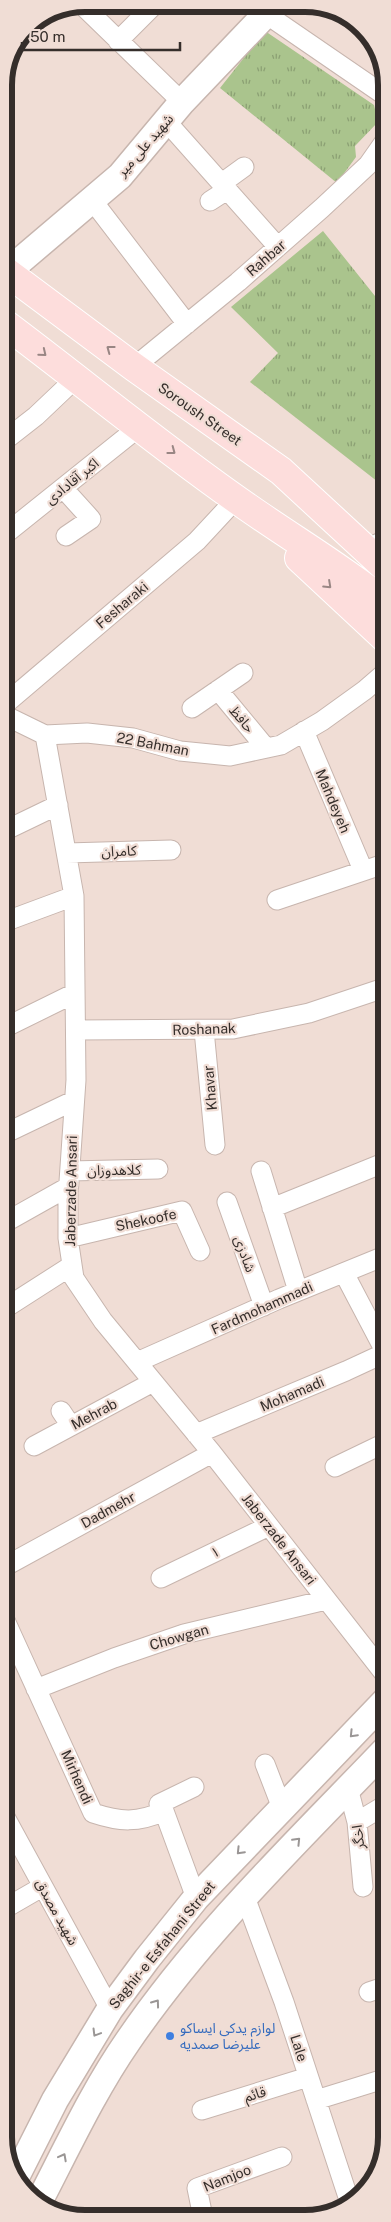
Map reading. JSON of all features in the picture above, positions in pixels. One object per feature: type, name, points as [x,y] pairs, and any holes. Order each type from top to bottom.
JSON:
[{"type":"main road","name":"شهید علی میر","points":[[13,265],[120,176],[174,112],[266,12]]},
{"type":"main road","name":"Soroush Street","points":[[13,277],[134,367],[281,471],[378,545]]},
{"type":"main road","points":[[13,331],[239,501],[378,597]]},
{"type":"main road","points":[[239,501],[378,632]]},
{"type":"main road","name":"Saghir-e Esfahani Street","points":[[20,2168],[55,2100],[110,2009],[147,1959],[196,1898],[378,1708]]},
{"type":"main road","points":[[43,2195],[96,2094],[128,2041],[198,1949],[245,1896],[378,1757]]},
{"type":"street","points":[[88,12],[118,41],[174,112],[224,186],[278,247]]},
{"type":"street","points":[[118,41],[146,12]]},
{"type":"street","points":[[271,12],[378,90]]},
{"type":"street","name":"Rahbar","points":[[134,367],[278,247],[368,165],[378,151]]},
{"type":"street","points":[[210,201],[244,167]]},
{"type":"street","points":[[92,200],[187,324]]},
{"type":"street","points":[[13,434],[36,416],[75,379]]},
{"type":"street","name":"اکبر آقادادی","points":[[13,528],[139,427]]},
{"type":"street","points":[[63,488],[91,519],[66,536]]},
{"type":"street","name":"Fesharaki","points":[[13,698],[197,541],[239,501]]},
{"type":"street","points":[[192,708],[243,673]]},
{"type":"street","name":"22 Bahman","points":[[45,735],[87,733],[133,738],[180,751],[230,756],[281,745],[365,690],[378,679]]},
{"type":"street","name":"حافظ","points":[[218,690],[266,748]]},
{"type":"street","points":[[13,718],[45,735]]},
{"type":"street","name":"Mahdeyeh","points":[[304,731],[363,870]]},
{"type":"street","name":"Jaberzade Ansari","points":[[45,735],[74,896],[76,1080],[69,1179],[68,1238],[70,1266],[74,1278],[103,1322],[212,1453],[378,1666]]},
{"type":"street","points":[[13,827],[58,805]]},
{"type":"street","name":"کامران","points":[[67,853],[172,850]]},
{"type":"street","points":[[277,900],[378,866]]},
{"type":"street","points":[[13,919],[74,896]]},
{"type":"street","name":"Roshanak","points":[[76,1030],[232,1029],[309,1013],[378,990]]},
{"type":"street","points":[[13,1024],[75,994]]},
{"type":"street","name":"Khavar","points":[[204,1030],[215,1145]]},
{"type":"street","points":[[12,1130],[74,1101]]},
{"type":"street","points":[[272,1208],[378,1165]]},
{"type":"street","name":"کلاهدوزان","points":[[69,1179],[158,1169]]},
{"type":"street","points":[[261,1171],[298,1292]]},
{"type":"street","points":[[12,1217],[69,1179]]},
{"type":"street","name":"شادزی","points":[[227,1202],[264,1306]]},
{"type":"street","name":"Shekoofe","points":[[68,1238],[182,1211],[200,1251]]},
{"type":"street","name":"Fardmohammadi","points":[[137,1362],[378,1259]]},
{"type":"street","points":[[12,1303],[70,1266]]},
{"type":"street","points":[[344,1273],[378,1335]]},
{"type":"street","name":"Mohamadi","points":[[196,1434],[378,1356]]},
{"type":"street","name":"Mehrab","points":[[34,1446],[66,1419],[153,1382]]},
{"type":"street","points":[[335,1467],[378,1446]]},
{"type":"street","name":"Dadmehr","points":[[12,1562],[212,1453]]},
{"type":"street","name":"۱","points":[[161,1578],[268,1526]]},
{"type":"street","name":"Chowgan","points":[[36,1688],[184,1634],[326,1600]]},
{"type":"street","name":"Mirhendi","points":[[12,1640],[93,1813],[112,1819],[146,1819],[164,1811]]},
{"type":"street","points":[[265,1764],[282,1808]]},
{"type":"street","points":[[194,1787],[159,1804],[164,1811],[196,1898]]},
{"type":"street","name":"اخگر","points":[[348,1788],[357,1822],[363,1887]]},
{"type":"street","points":[[357,1822],[378,1809]]},
{"type":"street","name":"شهید مصدق","points":[[12,1830],[110,2009]]},
{"type":"street","points":[[12,1904],[42,1887]]},
{"type":"street","name":"Lale","points":[[245,1896],[284,2002],[347,2196]]},
{"type":"street","points":[[369,1992],[378,1989]]},
{"type":"street","name":"قائم","points":[[202,2110],[308,2077]]},
{"type":"street","points":[[316,2100],[378,2081]]},
{"type":"street","name":"Namjoo","points":[[202,2210],[197,2188],[282,2157]]},
{"type":"green space","points":[[265,31],[374,105],[378,122],[355,146],[356,157],[337,183],[220,88]]},
{"type":"green space","points":[[323,231],[378,300],[378,482],[250,382],[278,353],[231,307]]},
{"type":"place","name":"لوازم یدکی ایساکو علیرضا صمدیه","points":[[170,2036]]}]
